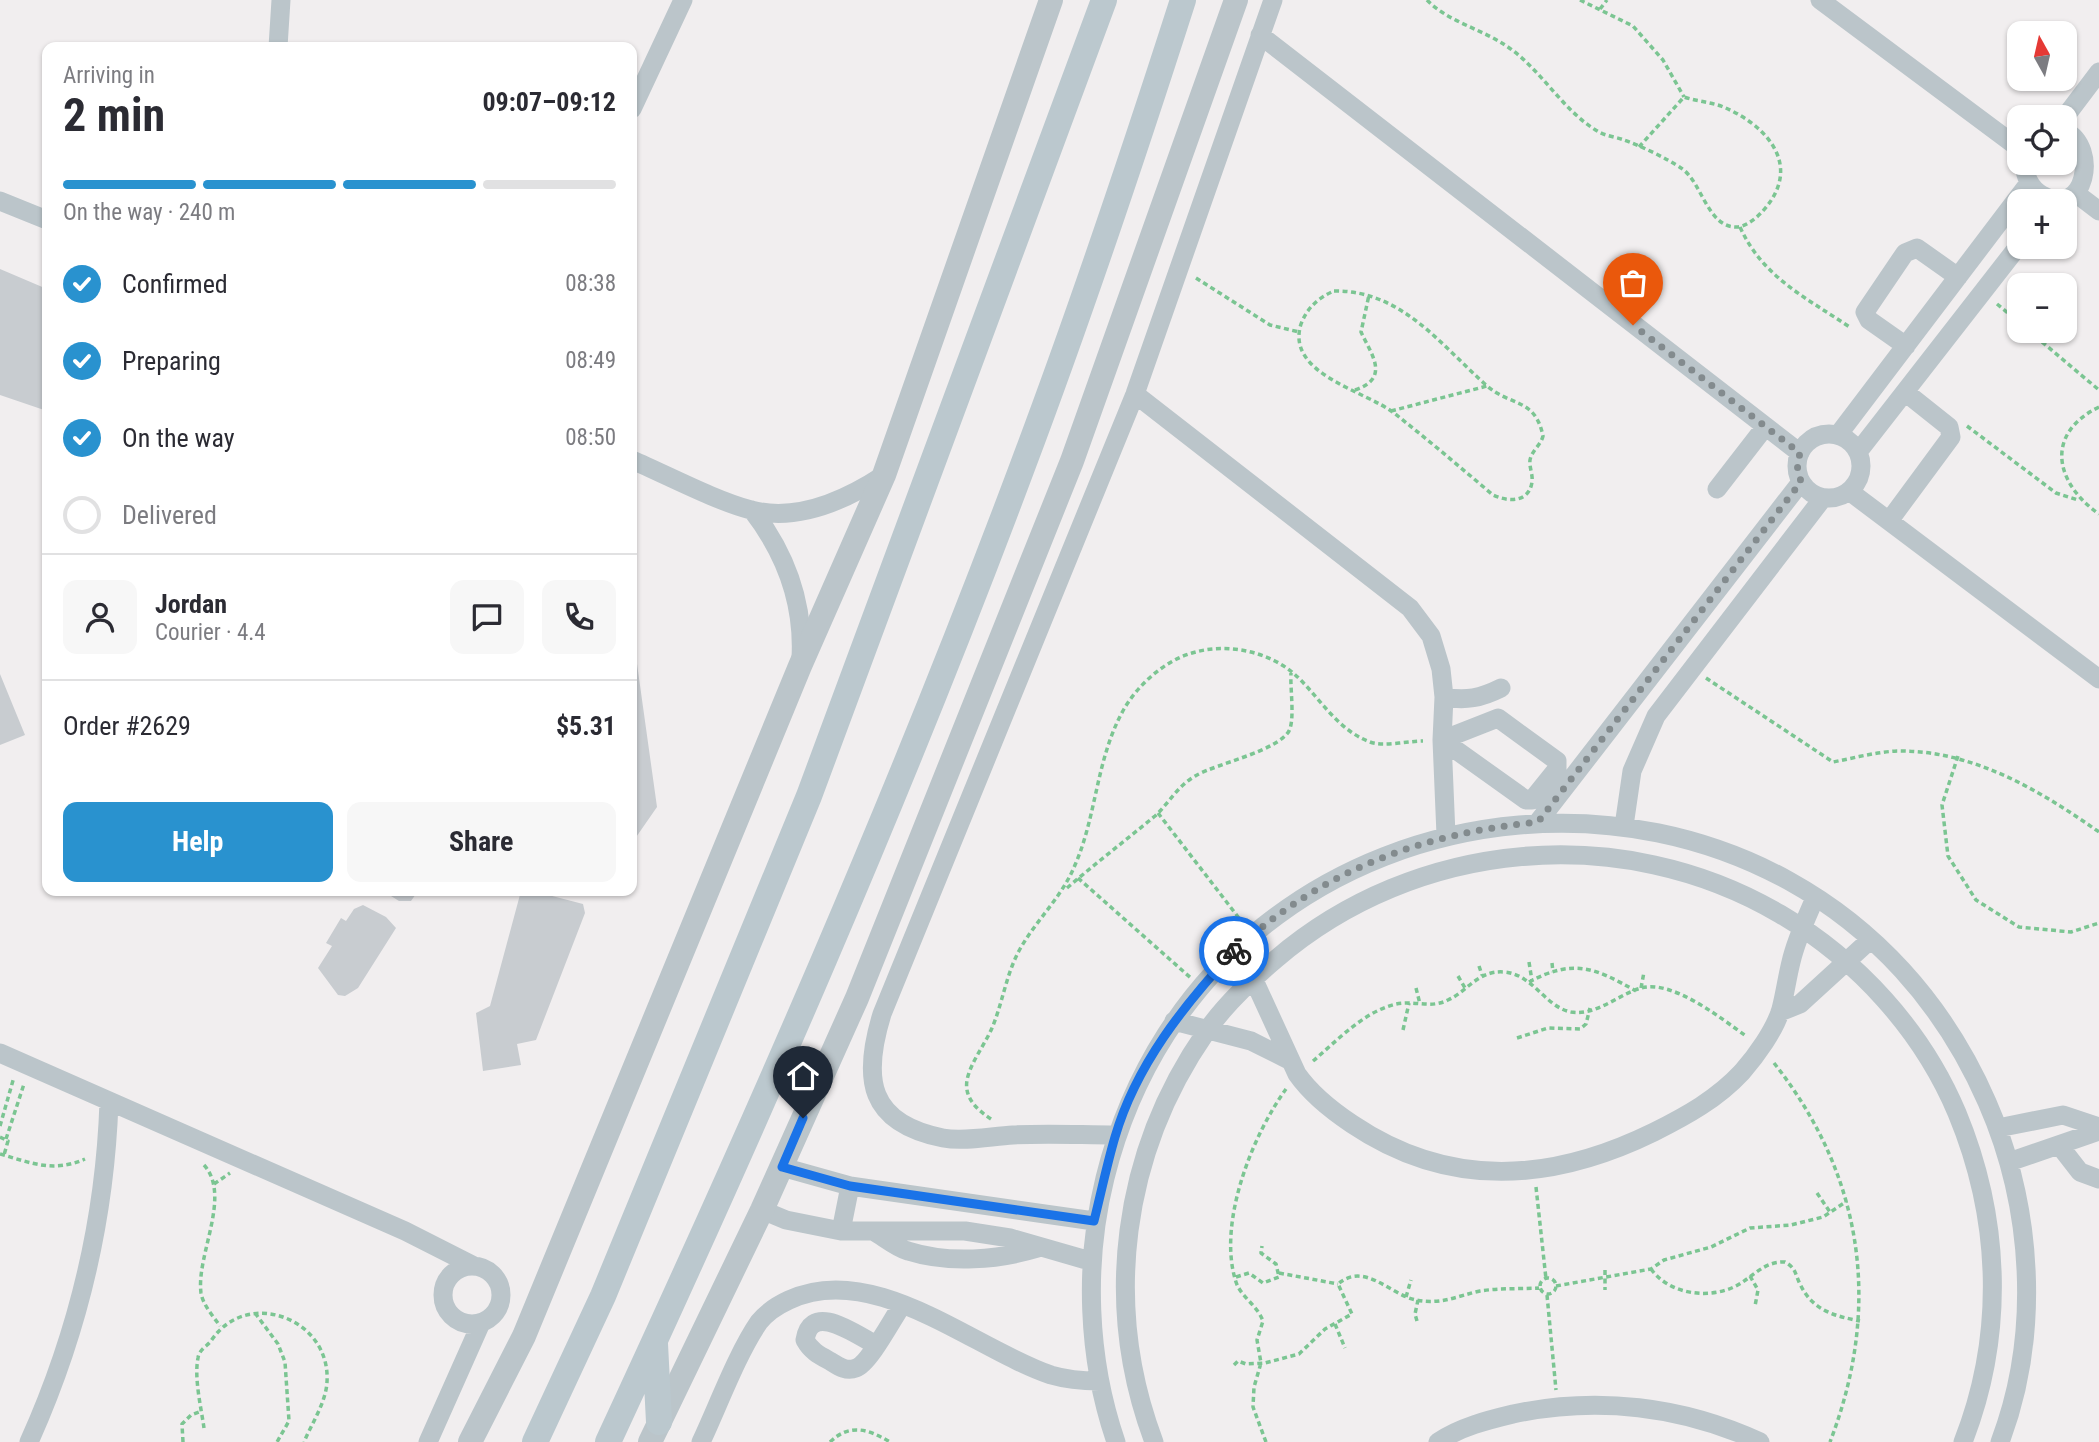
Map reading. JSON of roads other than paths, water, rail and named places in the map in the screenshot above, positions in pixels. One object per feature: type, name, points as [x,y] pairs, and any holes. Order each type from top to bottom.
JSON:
[{"type":"main road","points":[[535,1442],[603,1296],[809,796],[1104,0]]},
{"type":"main road","points":[[608,1442],[780,1065],[900,781],[1032,441],[1107,235],[1184,0]]},
{"type":"main road","points":[[654,1432],[655,1341]]},
{"type":"street","points":[[278,42],[281,0]]},
{"type":"street","points":[[637,97],[683,0]]},
{"type":"street","points":[[470,1442],[524,1336],[800,666],[884,475],[960,251],[1051,0]]},
{"type":"street","points":[[654,1432],[762,1210],[857,998],[1072,461],[1236,0]]},
{"type":"street","points":[[1116,1135],[945,1138],[903,1124],[889,1114],[875,1096],[871,1071],[872,1048],[882,1014],[1135,394],[1273,0]]},
{"type":"street","points":[[1820,0],[2007,139]]},
{"type":"street","points":[[1260,35],[1800,453]]},
{"type":"street","points":[[2074,105],[2099,72]]},
{"type":"street","points":[[2077,137],[2085,141],[2097,158],[2093,174],[2078,195],[2099,211]]},
{"type":"street","points":[[2027,175],[2029,183],[2035,189]]},
{"type":"street","points":[[1838,435],[2029,183]]},
{"type":"street","points":[[0,201],[42,218]]},
{"type":"street","points":[[1906,346],[1869,320],[1865,312],[1905,253],[1917,248],[1958,277]]},
{"type":"street","points":[[1858,452],[2008,259]]},
{"type":"street","points":[[1889,521],[1951,437],[1949,427],[1905,392]]},
{"type":"street","points":[[1135,394],[1410,608],[1431,635],[1441,669],[1444,697],[1446,835]]},
{"type":"street","points":[[1717,489],[1765,427]]},
{"type":"street","points":[[1838,435],[1850,442],[1858,452],[1860,473],[1849,491],[1837,497],[1823,498],[1811,492],[1801,482],[1797,465],[1800,453],[1808,442],[1819,436],[1838,435]]},
{"type":"street","points":[[637,462],[752,510],[780,512],[835,502],[884,475]]},
{"type":"street","points":[[1538,822],[1801,482]]},
{"type":"street","points":[[1849,491],[2099,679]]},
{"type":"street","points":[[1624,826],[1632,771],[1656,716],[1823,498]]},
{"type":"street","points":[[752,510],[778,548],[795,592],[800,616],[800,666]]},
{"type":"street","points":[[1444,697],[1462,700],[1481,697],[1500,688]]},
{"type":"street","points":[[1498,718],[1556,759],[1558,766],[1534,799],[1528,800],[1443,740],[1498,718]]},
{"type":"street","points":[[1115,1442],[1098,1381],[1090,1261],[1094,1221],[1116,1135],[1151,1057],[1174,1021],[1201,986],[1252,935],[1296,902],[1343,874],[1394,852],[1446,835],[1538,822],[1624,826],[1675,836],[1723,851],[1770,872],[1815,898],[1870,940],[1911,980],[1946,1026],[1975,1075],[1998,1128],[2009,1161],[2021,1214],[2027,1268],[2026,1322],[2018,1376],[2000,1442]]},
{"type":"street","points":[[1154,1442],[1131,1364],[1125,1314],[1125,1264],[1130,1215],[1141,1166],[1158,1119],[1208,1029],[1253,978],[1296,942],[1341,912],[1402,883],[1440,870],[1493,858],[1547,854],[1588,855],[1654,864],[1731,889],[1803,928],[1848,962],[1887,1002],[1921,1046],[1942,1082],[1970,1145],[1985,1198],[1993,1253],[1993,1308],[1987,1364],[1964,1442]]},
{"type":"street","points":[[1235,951],[1253,978],[1305,1086],[1335,1113],[1369,1136],[1406,1153],[1444,1165],[1485,1171],[1534,1171],[1566,1166],[1605,1154],[1686,1116],[1720,1094],[1743,1071],[1780,1012],[1791,961],[1815,898]]},
{"type":"street","points":[[1780,1012],[1800,1004],[1870,940]]},
{"type":"street","points":[[1174,1021],[1251,1041],[1294,1067]]},
{"type":"street","points":[[0,1053],[405,1231],[493,1274],[501,1291],[499,1309],[481,1324],[428,1442]]},
{"type":"street","points":[[29,1442],[60,1367],[90,1267],[101,1203],[109,1102]]},
{"type":"street","points":[[1998,1128],[2063,1115],[2099,1129]]},
{"type":"street","points":[[2009,1161],[2099,1129]]},
{"type":"street","points":[[2059,1145],[2080,1172],[2099,1179]]},
{"type":"street","points":[[782,1167],[850,1186],[1094,1221]]},
{"type":"street","points":[[841,1231],[850,1186]]},
{"type":"street","points":[[762,1210],[786,1220],[841,1231],[965,1231],[1010,1238],[1090,1261]]},
{"type":"street","points":[[875,1232],[907,1251],[943,1256],[979,1259],[1013,1256],[1038,1248]]},
{"type":"street","points":[[474,1266],[455,1272],[448,1279],[443,1298],[452,1317],[470,1325],[481,1324]]},
{"type":"street","points":[[701,1442],[759,1322],[776,1306],[806,1292],[857,1292],[902,1305],[977,1337],[1051,1375],[1075,1381],[1098,1381]]},
{"type":"street","points":[[876,1345],[902,1305]]},
{"type":"street","points":[[1438,1442],[1449,1434],[1492,1419],[1557,1407],[1627,1405],[1672,1412],[1716,1424],[1760,1442]]}]
